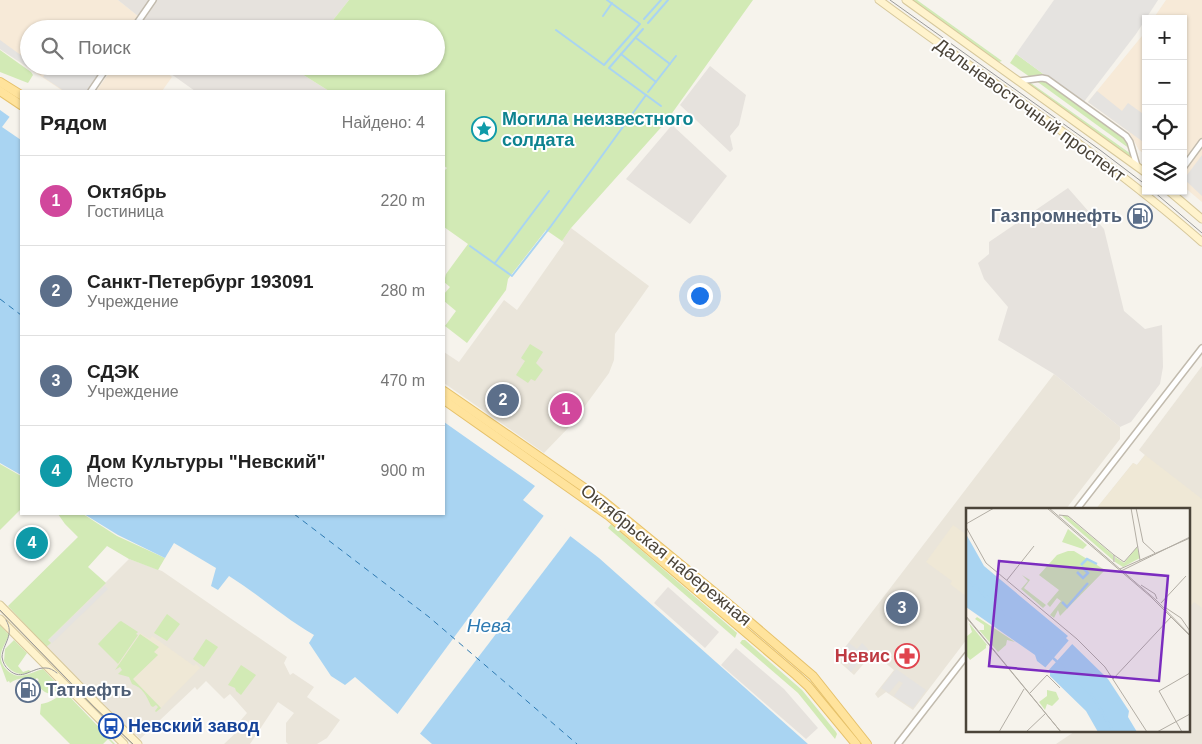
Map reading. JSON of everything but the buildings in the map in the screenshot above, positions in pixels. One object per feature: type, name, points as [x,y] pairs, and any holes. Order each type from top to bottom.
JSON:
[{"type":"main road","name":"Дальневосточный проспект","points":[[879,0],[1094,155],[1202,242]]},
{"type":"main road","name":"Дальневосточный проспект","points":[[906,0],[1142,170]]},
{"type":"main road","points":[[0,82],[20,94]]},
{"type":"main road","points":[[0,91],[20,104]]},
{"type":"main road","points":[[1174,195],[1202,219]]},
{"type":"main road","name":"Октябрьская набережная","points":[[445,392],[602,500],[724,600],[813,676],[867,744]]},
{"type":"main road","name":"Октябрьская набережная","points":[[445,401],[597,507],[634,536],[808,686],[856,744]]},
{"type":"main road","points":[[0,605],[90,698],[138,744]]},
{"type":"main road","points":[[0,619],[124,744]]},
{"type":"street","points":[[139,20],[152,0]]},
{"type":"street","points":[[92,90],[102,75]]},
{"type":"street","points":[[1019,81],[1042,78],[1047,80],[1126,136],[1130,142],[1137,166]]},
{"type":"street","points":[[1187,163],[1202,142]]},
{"type":"street","points":[[1079,508],[1202,348]]},
{"type":"street","points":[[898,744],[966,656]]},
{"type":"shaded area","points":[[0,0],[118,0],[138,16],[136,20],[20,20],[20,62],[0,49]]},
{"type":"shaded area","points":[[118,0],[349,0],[333,20],[136,20],[138,16]]},
{"type":"shaded area","points":[[1054,0],[1158,0],[1148,15],[1142,15],[1142,25],[1136,34],[1083,103],[1016,54]]},
{"type":"shaded area","points":[[1166,0],[1202,0],[1202,202],[1187,189],[1187,15],[1156,15]]},
{"type":"shaded area","points":[[1142,36],[1142,152],[1129,132],[1088,102]]},
{"type":"shaded area","points":[[0,40],[20,54],[20,62],[0,49]]},
{"type":"shaded area","points":[[710,66],[746,95],[739,125],[730,136],[733,149],[730,152],[680,105]]},
{"type":"shaded area","points":[[39,75],[99,75],[89,90],[62,90]]},
{"type":"shaded area","points":[[44,75],[98,75],[88,90],[62,90],[43,77]]},
{"type":"shaded area","points":[[108,75],[169,75],[172,77],[163,90],[97,90]]},
{"type":"shaded area","points":[[173,75],[304,75],[327,90],[194,90]]},
{"type":"shaded area","points":[[1097,91],[1122,111],[1128,103],[1142,113],[1142,141],[1088,102]]},
{"type":"shaded area","points":[[672,125],[727,176],[690,224],[626,179]]},
{"type":"shaded area","points":[[1202,155],[1202,196],[1187,182],[1187,175]]},
{"type":"shaded area","points":[[1068,188],[1104,229],[1124,311],[1145,329],[1162,325],[1163,367],[1160,384],[1131,422],[1120,427],[1054,374],[998,340],[1008,307],[984,279],[978,263],[989,254],[989,242]]},
{"type":"shaded area","points":[[571,228],[649,286],[615,334],[614,360],[609,373],[571,425],[544,453],[445,384],[445,353],[459,362],[504,300],[517,310],[564,243],[562,241]]},
{"type":"shaded area","points":[[1202,366],[1202,744],[1056,744],[1074,732],[1190,732],[1190,508],[1097,508],[1133,463],[1137,465],[1145,455],[1139,450]]},
{"type":"shaded area","points":[[1054,374],[1120,427],[1120,439],[1067,508],[966,508],[966,640],[913,710],[886,692],[878,698],[875,694],[894,670],[873,653],[854,675],[836,659]]},
{"type":"shaded area","points":[[1145,455],[1202,499],[1202,608],[1194,602],[1190,607],[1190,508],[1097,508],[1133,463],[1137,465]]},
{"type":"shaded area","points":[[953,525],[966,534],[966,596],[950,584],[952,581],[926,562]]},
{"type":"shaded area","points":[[129,559],[162,571],[287,657],[284,663],[290,675],[293,673],[314,687],[307,697],[340,720],[327,738],[317,744],[288,744],[286,742],[286,723],[294,713],[278,702],[250,744],[224,744],[245,724],[241,720],[247,713],[230,694],[224,699],[206,681],[197,690],[195,687],[140,739],[134,735],[46,647],[50,643],[48,640]]},
{"type":"shaded area","points":[[105,586],[108,589],[52,643],[49,640]]},
{"type":"shaded area","points":[[668,587],[719,632],[705,648],[654,603]]},
{"type":"shaded area","points":[[140,633],[150,639],[152,636],[194,666],[196,664],[200,668],[161,708],[118,664]]},
{"type":"shaded area","points":[[849,643],[857,649],[862,643],[868,649],[851,672],[847,668],[850,665],[839,656]]},
{"type":"shaded area","points":[[736,648],[784,689],[818,728],[806,739],[721,665]]},
{"type":"shaded area","points":[[896,669],[926,690],[913,708],[894,696],[903,683],[899,681],[889,693],[881,688]]},
{"type":"green space","points":[[349,0],[753,0],[665,123],[571,228],[562,241],[546,230],[508,279],[506,290],[467,343],[445,326],[456,311],[445,302],[445,293],[450,287],[445,283],[446,274],[468,244],[445,228],[445,170],[447,168],[445,167],[445,90],[327,90],[304,75],[445,75],[445,20],[333,20]]},
{"type":"green space","points":[[912,0],[917,0],[1002,61],[999,62]]},
{"type":"green space","points":[[0,50],[20,64],[20,75],[33,75],[28,83],[0,72]]},
{"type":"green space","points":[[1016,54],[1083,103],[1043,76],[1030,77],[1010,63]]},
{"type":"green space","points":[[1035,80],[1046,81],[1126,138],[1130,149]]},
{"type":"green space","points":[[1028,81],[1131,154],[1132,158],[1028,83]]},
{"type":"green space","points":[[530,344],[543,352],[536,363],[543,370],[535,381],[531,379],[528,383],[516,375],[525,361],[521,358]]},
{"type":"green space","points":[[0,464],[20,475],[20,510],[0,530]]},
{"type":"green space","points":[[59,515],[85,515],[117,536],[165,558],[158,570],[129,559],[107,546],[88,567],[106,583],[48,640],[51,643],[46,647],[8,606],[78,537]]},
{"type":"green space","points":[[611,524],[737,633],[735,638],[608,528]]},
{"type":"green space","points":[[167,614],[180,624],[167,641],[154,633]]},
{"type":"green space","points":[[121,621],[138,632],[136,634],[138,635],[118,664],[98,644]]},
{"type":"green space","points":[[0,625],[9,635],[2,649],[2,664],[10,673],[19,676],[43,669],[59,686],[55,692],[49,694],[44,692],[36,683],[39,680],[37,678],[34,680],[22,678],[10,683],[9,681],[7,682],[0,663]]},
{"type":"green space","points":[[140,634],[159,647],[154,652],[158,655],[133,679],[161,708],[156,712],[158,707],[156,705],[151,706],[144,692],[132,684],[129,677],[118,674],[122,670],[120,667],[115,670]]},
{"type":"green space","points":[[206,639],[218,647],[204,667],[193,659]]},
{"type":"green space","points":[[14,640],[27,653],[18,666],[23,672],[29,670],[31,672],[19,674],[9,668],[4,661],[5,649]]},
{"type":"green space","points":[[742,640],[745,640],[802,690],[836,732],[835,739],[798,693],[740,643]]},
{"type":"green space","points":[[241,665],[256,675],[241,695],[235,688],[228,685]]},
{"type":"green space","points":[[67,694],[115,744],[108,739],[103,744],[70,744],[40,714],[41,704]]},
{"type":"water","points":[[0,110],[20,124],[20,474],[0,463]]},
{"type":"water","name":"Нева","points":[[445,423],[535,486],[523,500],[599,558],[808,744],[432,744],[355,677],[345,685],[331,676],[309,643],[314,635],[240,583],[229,576],[218,590],[211,586],[216,568],[174,543],[165,558],[118,535],[86,515],[445,515]]},
{"type":"pier","points":[[11,115],[20,121],[20,139],[2,127]]},
{"type":"pier","points":[[545,514],[572,534],[419,735],[396,716]]},
{"type":"waterway","points":[[556,30],[604,65],[640,24],[607,0]]},
{"type":"waterway","points":[[644,19],[661,0]]},
{"type":"waterway","points":[[648,23],[668,0]]},
{"type":"waterway","points":[[603,16],[612,3]]},
{"type":"waterway","points":[[643,29],[609,68],[661,106]]},
{"type":"waterway","points":[[636,38],[670,64]]},
{"type":"waterway","points":[[621,54],[656,82]]},
{"type":"waterway","points":[[648,92],[676,56]]},
{"type":"waterway","points":[[470,246],[512,276],[551,226],[646,95]]},
{"type":"waterway","points":[[495,263],[549,191]]},
{"type":"ferry route","points":[[0,299],[20,314]]},
{"type":"ferry route","points":[[295,515],[429,617],[577,744]]},
{"type":"tram line","points":[[890,0],[1142,182]]},
{"type":"tram line","points":[[1158,195],[1202,233]]},
{"type":"tram line","points":[[0,610],[94,707],[133,744]]},
{"type":"tram line","points":[[6,620],[9,635],[2,657],[6,668],[18,675],[41,668],[52,669],[57,673]]},
{"type":"place","name":"Могила неизвестного солдата","points":[[484,129]]},
{"type":"place","name":"Газпромнефть","points":[[1140,216]]},
{"type":"place","name":"Санкт-Петербург 193091","points":[[503,400]]},
{"type":"place","name":"Октябрь","points":[[566,409]]},
{"type":"place","name":"Дом Культуры \"Невский\"","points":[[32,543]]},
{"type":"place","name":"СДЭК","points":[[902,608]]},
{"type":"place","name":"Невис","points":[[907,656]]},
{"type":"place","name":"Татнефть","points":[[28,690]]},
{"type":"place","name":"Невский завод","points":[[111,726]]}]
